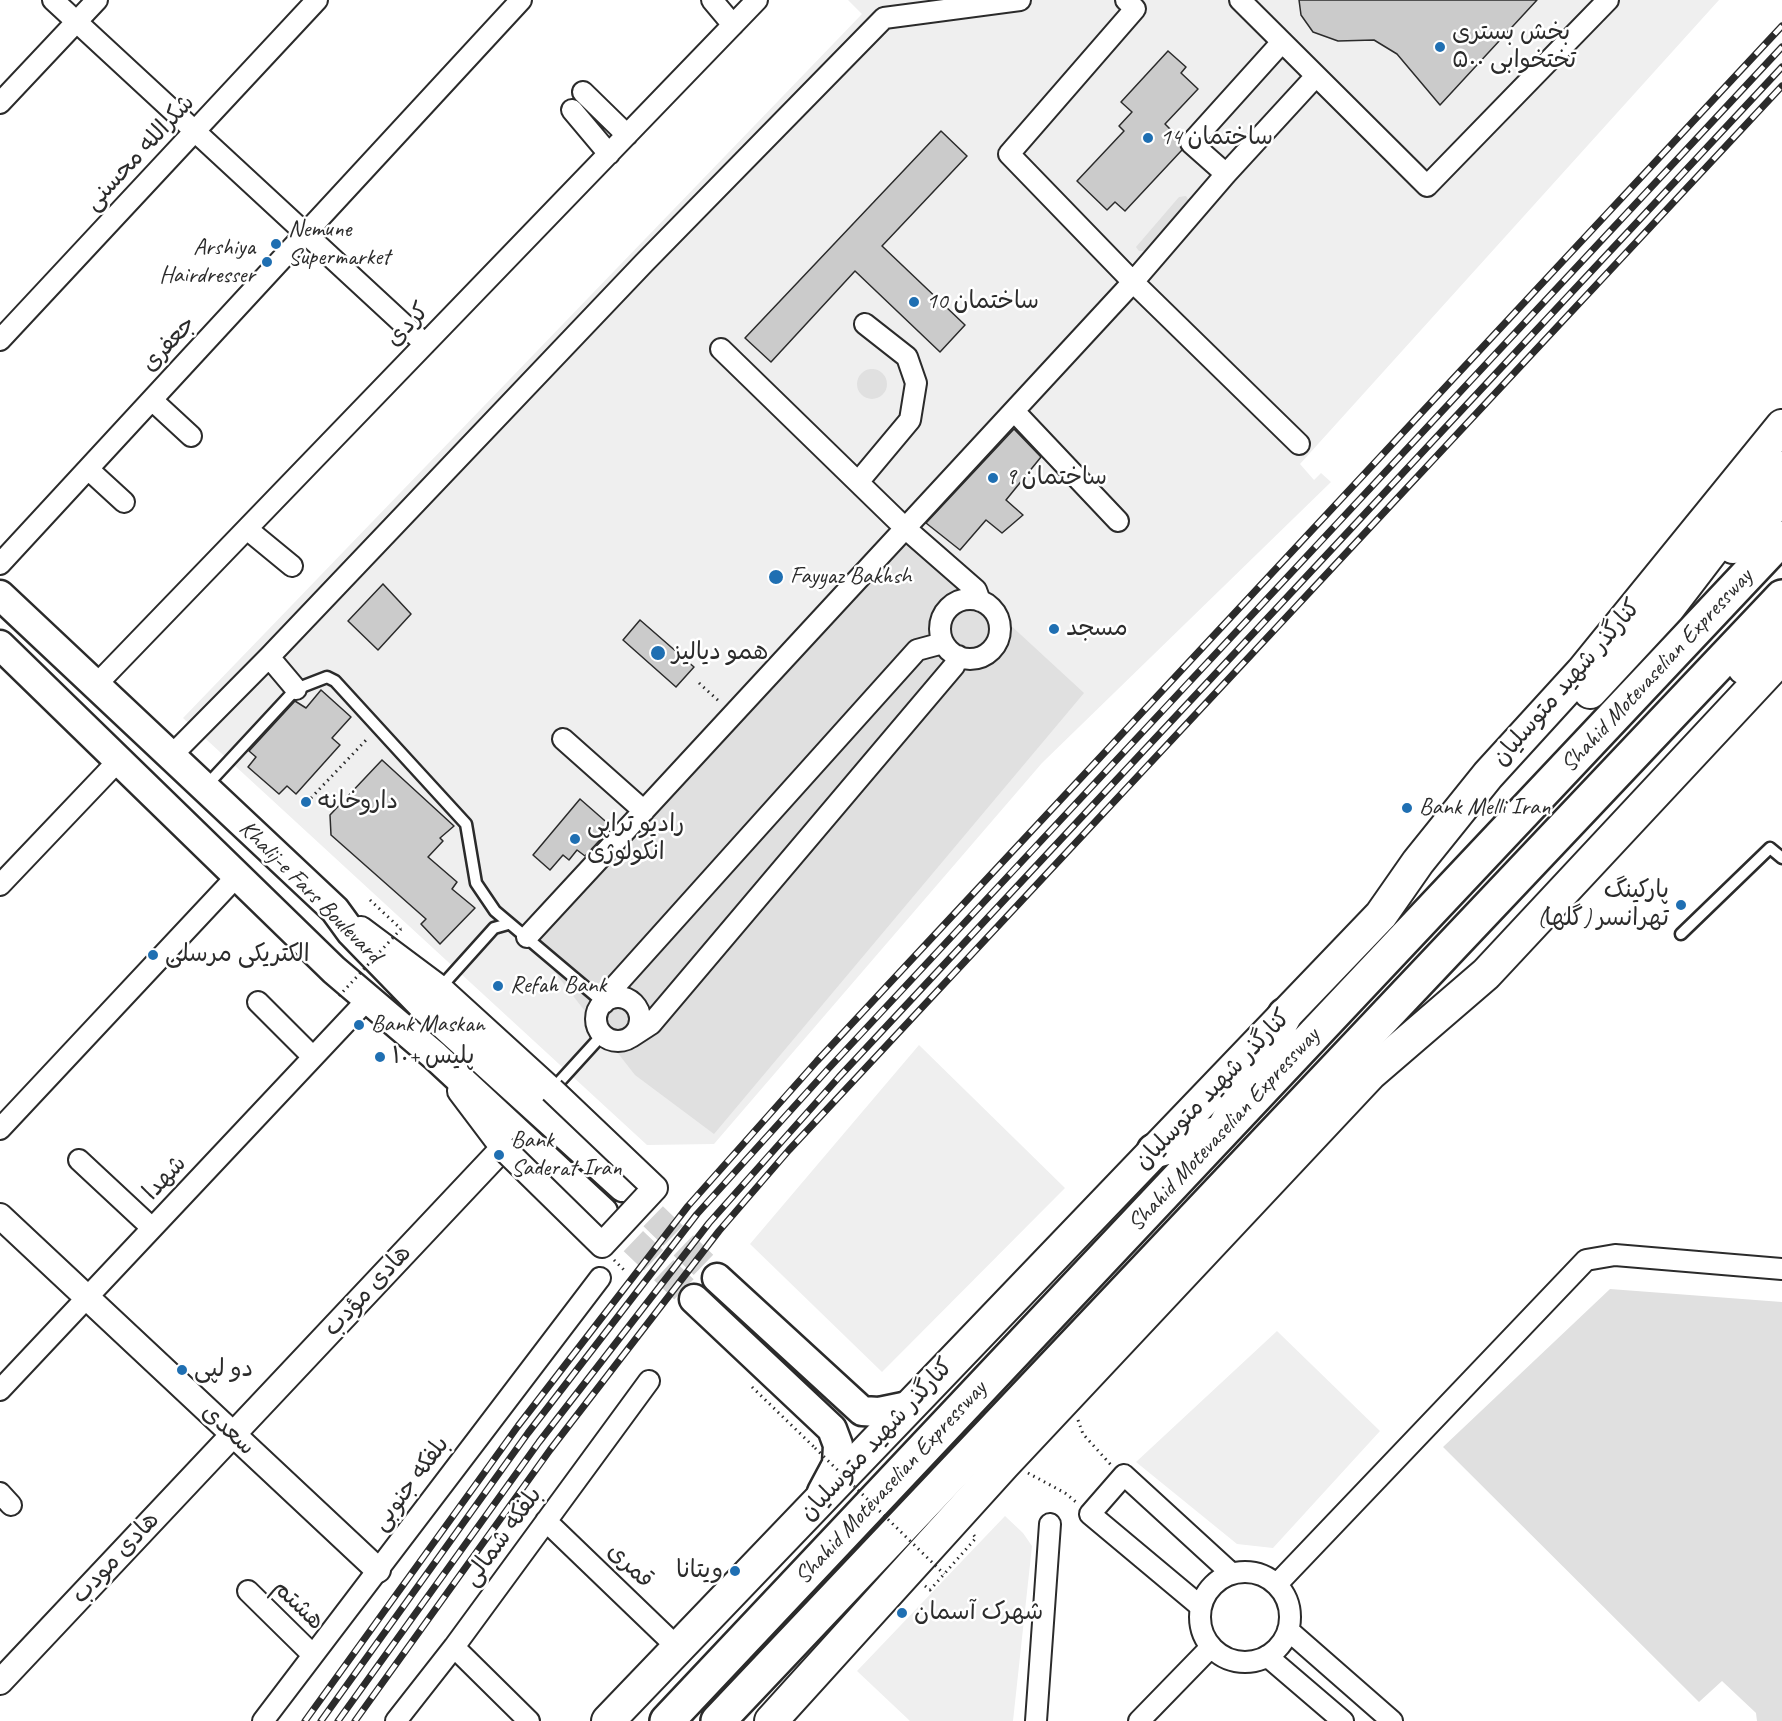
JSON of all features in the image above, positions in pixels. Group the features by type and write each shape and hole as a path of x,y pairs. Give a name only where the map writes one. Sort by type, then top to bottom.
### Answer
{"highway":[{"name":"Shahid Motevaselian Expressway","path":"667,1721 1782,538"},
{"name":"Shahid Motevaselian Expressway","path":"717,1721 1782,597"},
{"path":"1154,1151 1222,1132 1285,1015"}],"main road":[{"name":"کنارگذر شهید متوسلیان","path":"608,1721 1381,915 1418,862 1488,775 1581,672 1782,426"},
{"path":"1381,915 1669,607 1782,459"},
{"path":"1669,607 1694,587 1782,498"},
{"name":"Khalij-e Fars Boulevard","path":"0,595 335,910 351,932 421,1004 623,1187"},
{"path":"771,1721 1004,1464 1371,1073 1478,951 1782,627"},
{"name":"Khalij-e Fars Boulevard","path":"0,645 236,877 367,1000 435,1056 603,1212"},
{"path":"1371,1073 1486,974 1782,657"},
{"path":"717,1278 862,1411 879,1412 908,1406"},
{"path":"694,1299 832,1429 838,1445 837,1464 812,1510"}],"street":[{"path":"52,0 425,344"},
{"path":"0,103 97,0"},
{"name":"شکرالله محسنی","path":"0,340 317,0"},
{"name":"جعفری","path":"0,564 520,0"},
{"path":"712,0 733,26"},
{"name":"کردی","path":"95,686 758,0"},
{"path":"171,756 269,657 636,271 884,18 1020,0"},
{"path":"1126,0 1135,9 1009,154 1133,282 1299,444"},
{"path":"1240,0 1427,186 1608,0"},
{"path":"1226,174 1191,143 1282,42"},
{"path":"528,937 1133,282 1226,174 1316,76"},
{"path":"583,92 627,135"},
{"path":"572,110 609,154"},
{"path":"859,481 910,420 916,382 907,357 865,324"},
{"path":"722,349 905,528 976,590 980,601 994,611 998,619 998,639 986,654 977,658 951,649 918,650 616,984 597,1014 597,1021 603,1034 617,1041 631,1037 651,1024 954,666 951,649 940,633 944,614 959,601 980,601"},
{"path":"152,400 191,436"},
{"path":"1014,411 1118,521"},
{"path":"88,469 124,502"},
{"path":"247,529 292,566"},
{"path":"269,657 296,689"},
{"path":"563,739 644,811"},
{"path":"0,885 119,760"},
{"path":"0,1129 236,877"},
{"path":"335,910 440,988 656,1188 602,1245 503,1148 435,1056"},
{"path":"604,1003 619,997 631,1001 636,1006 639,1012 639,1026 631,1037"},
{"name":"شهدا","path":"0,1390 367,1000"},
{"path":"258,1002 313,1057"},
{"name":"هادی مؤدب","path":"233,1435 503,1148"},
{"path":"79,1160 152,1228"},
{"name":"سعدی","path":"0,1216 378,1570"},
{"path":"1276,1584 1586,1260 1615,1255 1782,1269"},
{"name":"بلفکه جنوبی","path":"263,1721 600,1278"},
{"name":"بلفکه شمالی","path":"396,1721 454,1647 649,1381"},
{"name":"هادی مودب","path":"0,1682 233,1435"},
{"path":"1200,1606 1090,1514 1124,1475 1231,1573"},
{"name":"قمری","path":"546,1521 678,1648"},
{"path":"1036,1721 1050,1524"},
{"path":"1255,1572 1276,1584 1289,1605 1288,1630 1283,1641 1267,1656 1253,1662 1237,1662 1223,1657 1211,1647 1203,1635 1199,1621 1200,1606 1206,1592 1217,1580 1231,1573 1255,1572"},
{"name":"هشتم","path":"248,1591 313,1655"},
{"path":"1288,1630 1392,1721"},
{"path":"454,1647 529,1721"},
{"path":"1139,1721 1211,1647"},
{"path":"1267,1656 1342,1721"}],"lane":[{"path":"204,788 296,689 327,677 335,681 466,824 476,883 495,911 604,1003"},
{"path":"1682,934 1770,848 1782,858"},
{"path":"440,988 494,928 508,924"},
{"path":"552,1090 603,1034"}],"path":[{"path":"699,683 734,714"},
{"path":"311,798 377,728"},
{"path":"339,996 401,929 370,900"},
{"path":"1070,1395 1083,1434 1102,1458 1124,1475"},
{"path":"781,1418 815,1448 944,1574"},
{"path":"1004,1464 1038,1477 1056,1487 1090,1514"},
{"path":"930,1590 976,1538"}],"shaded area":[{"name":"Fayyaz Bakhsh","path":"848,0 1719,0 1300,464 1314,480 1321,473 1331,482 1042,763 714,1144 647,1145 183,718 862,14"},
{"path":"1186,196 1189,201 1144,251 1139,251 1136,247 1179,197"},
{"path":"872,369 878,370 886,378 886,390 878,398 872,399 866,398 858,390 857,384 858,378 866,370"},
{"path":"905,528 1084,693 714,1134 635,1075 527,937"},
{"path":"919,1045 1065,1188 882,1372 750,1244"},
{"path":"1610,1289 1782,1302 1782,1721 1757,1721 1756,1713 1722,1681 1699,1702 1443,1447"},
{"path":"1277,1331 1380,1431 1273,1548 1237,1544 1136,1462"},
{"path":"1005,1516 1023,1533 1032,1546 1013,1721 910,1721 857,1671"}],"building":[{"name":"بخش بستری ۵۰۰ تختخوابی","path":"1299,0 1537,0 1440,105 1397,54 1374,40 1338,41 1313,32 1301,15"},
{"name":"ساختمان 14","path":"1168,51 1186,67 1181,73 1198,89 1165,124 1180,139 1182,150 1125,211 1115,202 1107,210 1077,181 1124,131 1119,126 1132,112 1121,102"},
{"path":"941,131 967,156 882,246 965,325 940,352 855,271 771,362 745,338"},
{"name":"ساختمان 9","path":"1014,429 1041,457 1006,500 1023,515 1002,533 986,520 960,550 926,523"},
{"path":"383,584 411,614 378,650 348,621"},
{"name":"همو دیالیز","path":"640,620 694,667 676,687 623,640"},
{"path":"321,690 351,717 332,738 340,745 296,794 287,786 279,794 248,767 256,757 249,751 295,701 306,708"},
{"path":"382,760 454,826 440,838 443,841 428,857 457,882 452,889 475,908 440,944 421,924 426,919 331,835 330,815"},
{"name":"رادیو تراپی انکولوژی","path":"580,799 612,827 585,856 577,850 569,860 563,855 550,870 533,855"}],"tunnel":[{"path":"623,1187 717,1278"},
{"path":"603,1212 694,1299"}],"railway":[{"path":"305,1721 518,1426 688,1206 817,1061 1782,26"},
{"path":"321,1721 528,1433 697,1214 829,1068 1782,47"},
{"path":"338,1721 539,1442 709,1223 839,1077 1782,67"},
{"path":"355,1721 550,1450 719,1231 789,1150 1782,86"}],"place":[{"name":"بخش بستری ۵۰۰ تختخوابی","path":"1440,47"},
{"name":"ساختمان 14","path":"1148,138"},
{"name":"Nemune Supermarket","path":"276,244"},
{"name":"Arshiya Hairdresser","path":"267,262"},
{"name":"ساختمان 10","path":"914,302"},
{"name":"ساختمان 9","path":"993,478"},
{"name":"Fayyaz Bakhsh","path":"776,577"},
{"name":"مسجد","path":"1054,629"},
{"name":"همو دیالیز","path":"658,653"},
{"name":"داروخانه","path":"306,802"},
{"name":"Bank Melli Iran","path":"1407,808"},
{"name":"رادیو تراپی انکولوژی","path":"575,839"},
{"name":"پارکینگ تهرانسر (گلها)","path":"1681,905"},
{"name":"الکتریکی مرسلی","path":"153,955"},
{"name":"Refah Bank","path":"498,986"},
{"name":"Bank Maskan","path":"359,1025"},
{"name":"پلیس +۱۰","path":"380,1057"},
{"name":"Bank Saderat Iran","path":"499,1155"},
{"name":"دو لپی","path":"182,1370"},
{"name":"ویتانا","path":"735,1571"},
{"name":"شهرک آسمان","path":"902,1613"}]}
